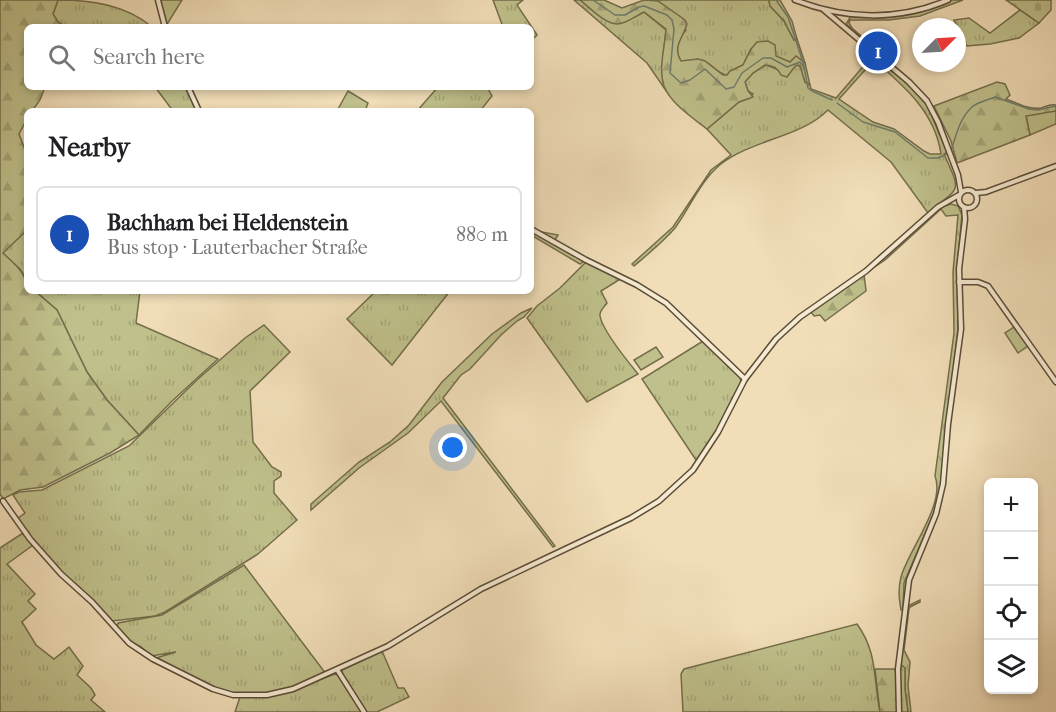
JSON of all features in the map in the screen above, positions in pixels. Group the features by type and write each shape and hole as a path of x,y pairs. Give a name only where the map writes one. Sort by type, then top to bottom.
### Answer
{"street":[{"path":"158,0 164,24"},
{"path":"795,0 824,10 850,15 907,12 948,0"},
{"path":"824,10 909,82 927,101 938,122 958,175 965,219 959,282 961,329 948,423 943,484 936,514 909,580 897,681 899,712"},
{"path":"845,27 845,20 850,15"},
{"path":"189,90 198,108"},
{"path":"958,175 968,189 975,193 986,192 1056,166"},
{"path":"3,501 30,539 61,574 92,602 129,643 161,664 220,692 246,696 282,693 388,646 481,589 651,507 680,484 693,470 718,432 745,379 764,352 787,328 866,271 938,207 968,189"},
{"path":"965,219 977,199 986,192"},
{"path":"975,193 977,199"},
{"path":"945,203 971,208"},
{"path":"534,231 637,285 666,303 745,379"},
{"path":"959,282 978,282 987,286 1056,382"},
{"path":"338,670 364,712"}],"green space":[{"path":"0,0 58,0 53,14 62,24 24,24 24,90 44,90 34,108 24,108 24,125 19,134 24,147 24,233 3,253 23,274 24,294 38,294 57,310 87,372 107,400 139,435 110,453 43,487 20,490 3,499 0,494"},
{"path":"58,0 83,1 120,9 148,24 61,24 53,14"},
{"path":"159,0 182,0 167,24"},
{"path":"493,0 523,0 517,5 530,24 502,24"},
{"path":"574,0 580,0 610,21 624,21 644,12 666,30 663,71 669,95 647,63"},
{"path":"580,0 604,0 622,8 644,0 658,1 685,20 687,24 678,47 681,61 698,59 705,61 723,75 743,65 757,42 768,41 775,45 776,56 790,62 796,56 805,63 810,85 805,82 800,66 796,65 787,77 781,75 775,67 765,65 745,82 753,97 739,102 707,129 677,105 664,86 662,65 666,29 644,12 624,23 612,23"},
{"path":"651,0 769,0 770,6 784,21 794,40 797,39 805,63 796,57 790,62 751,49 743,65 730,71 727,75 701,60 681,62 678,45 686,30 658,1"},
{"path":"769,0 780,0 792,21 797,39 794,40 784,21 770,6"},
{"path":"950,0 963,0 920,16 889,20 850,20 852,28 888,61 846,24 851,16 902,14 926,9"},
{"path":"1006,0 1051,0 1051,10 1039,23"},
{"path":"1020,10 1039,23 1019,38 967,46 966,18 969,18 990,33"},
{"path":"873,55 906,82 927,105 947,152 944,154 955,184 952,194 928,213 891,162 828,110 804,127 747,149 721,164 702,186 675,228 634,266 632,264 673,227 711,170 731,155 707,129 739,102 750,98 753,94 748,91 745,82 753,73 766,65 779,70 796,65 801,66 805,82 810,85 811,89 836,98","holes":["874,60 907,90 925,113 938,139 941,154 930,154 924,151 894,129 873,122 839,99"]},
{"path":"997,82 1005,84 1010,95 1006,99 1032,108 1056,105 1056,111 1026,116 1030,135 957,163 951,141 934,106"},
{"path":"157,90 188,90 197,108 171,108"},
{"path":"435,90 489,90 492,96 482,108 420,108"},
{"path":"348,91 368,103 366,108 339,108"},
{"path":"1056,111 1056,124 1030,135 1026,116"},
{"path":"951,204 958,206 962,215 957,268 958,328 941,482 935,510 904,583 903,610 901,610 899,586 901,577 931,513 937,487 935,476 954,333 953,272 958,215 946,216 941,209 885,260 864,274 939,208"},
{"path":"534,231 558,235 553,243 584,261 580,264 534,237"},
{"path":"24,233 24,275 20,269 2,253"},
{"path":"587,261 622,278 601,291 607,303 600,316 611,337 638,374 587,402 527,318 537,306 560,288"},
{"path":"864,274 866,291 825,321 820,315 814,316 811,312"},
{"path":"38,294 140,294 136,323 218,359 139,435 107,400 87,372 57,310"},
{"path":"373,294 448,294 392,365 347,319"},
{"path":"532,308 501,335 470,369 461,375 443,398 555,546 553,547 441,401 408,433 359,468 311,510 311,504 359,462 390,442 409,425 442,382 492,334 521,313"},
{"path":"264,325 290,352 250,391 253,442 272,467 281,472 281,476 274,481 274,493 297,520 258,554 165,612 155,616 112,621 37,547 17,519 25,513 13,495 19,492 42,490 129,446 198,379 245,338"},
{"path":"1014,327 1028,346 1018,353 1005,333"},
{"path":"703,341 740,377 741,383 698,463 642,379"},
{"path":"656,347 663,357 641,370 634,360"},
{"path":"23,533 33,545 7,564 35,594 28,601 36,609 22,622 36,645 54,659 69,647 83,666 77,675 95,695 91,700 105,712 0,712 0,548"},
{"path":"244,565 326,674 271,692 243,694 229,692 207,685 156,658 176,652 151,656 131,642 117,627 118,623 162,615"},
{"path":"920,600 909,609 904,650 910,662 908,686 911,712 908,712 905,668 900,664 908,606"},
{"path":"857,624 872,656 880,712 683,712 681,674 684,669"},
{"path":"382,651 398,688 404,688 409,697 377,712 366,712 343,676 342,670"},
{"path":"900,664 905,668 908,712 880,712 875,669 896,669"},
{"path":"335,674 339,676 362,712 235,712 240,697 278,694"}],"waterway":[{"path":"593,0 615,15 625,15 644,6 667,15 672,20 674,29 670,73 681,83 690,80 705,69 726,89 734,87 742,73 763,58 771,58 787,67 800,62 804,67"},
{"path":"776,0 788,17 803,62 808,88 832,100"},
{"path":"951,151 964,117 972,107 980,102 995,97 1029,109 1038,110 1056,106"},
{"path":"837,103 863,122 895,132 928,158 938,158 947,154"}],"place":[{"name":"Bachham bei Heldenstein","path":"878,51"}]}
